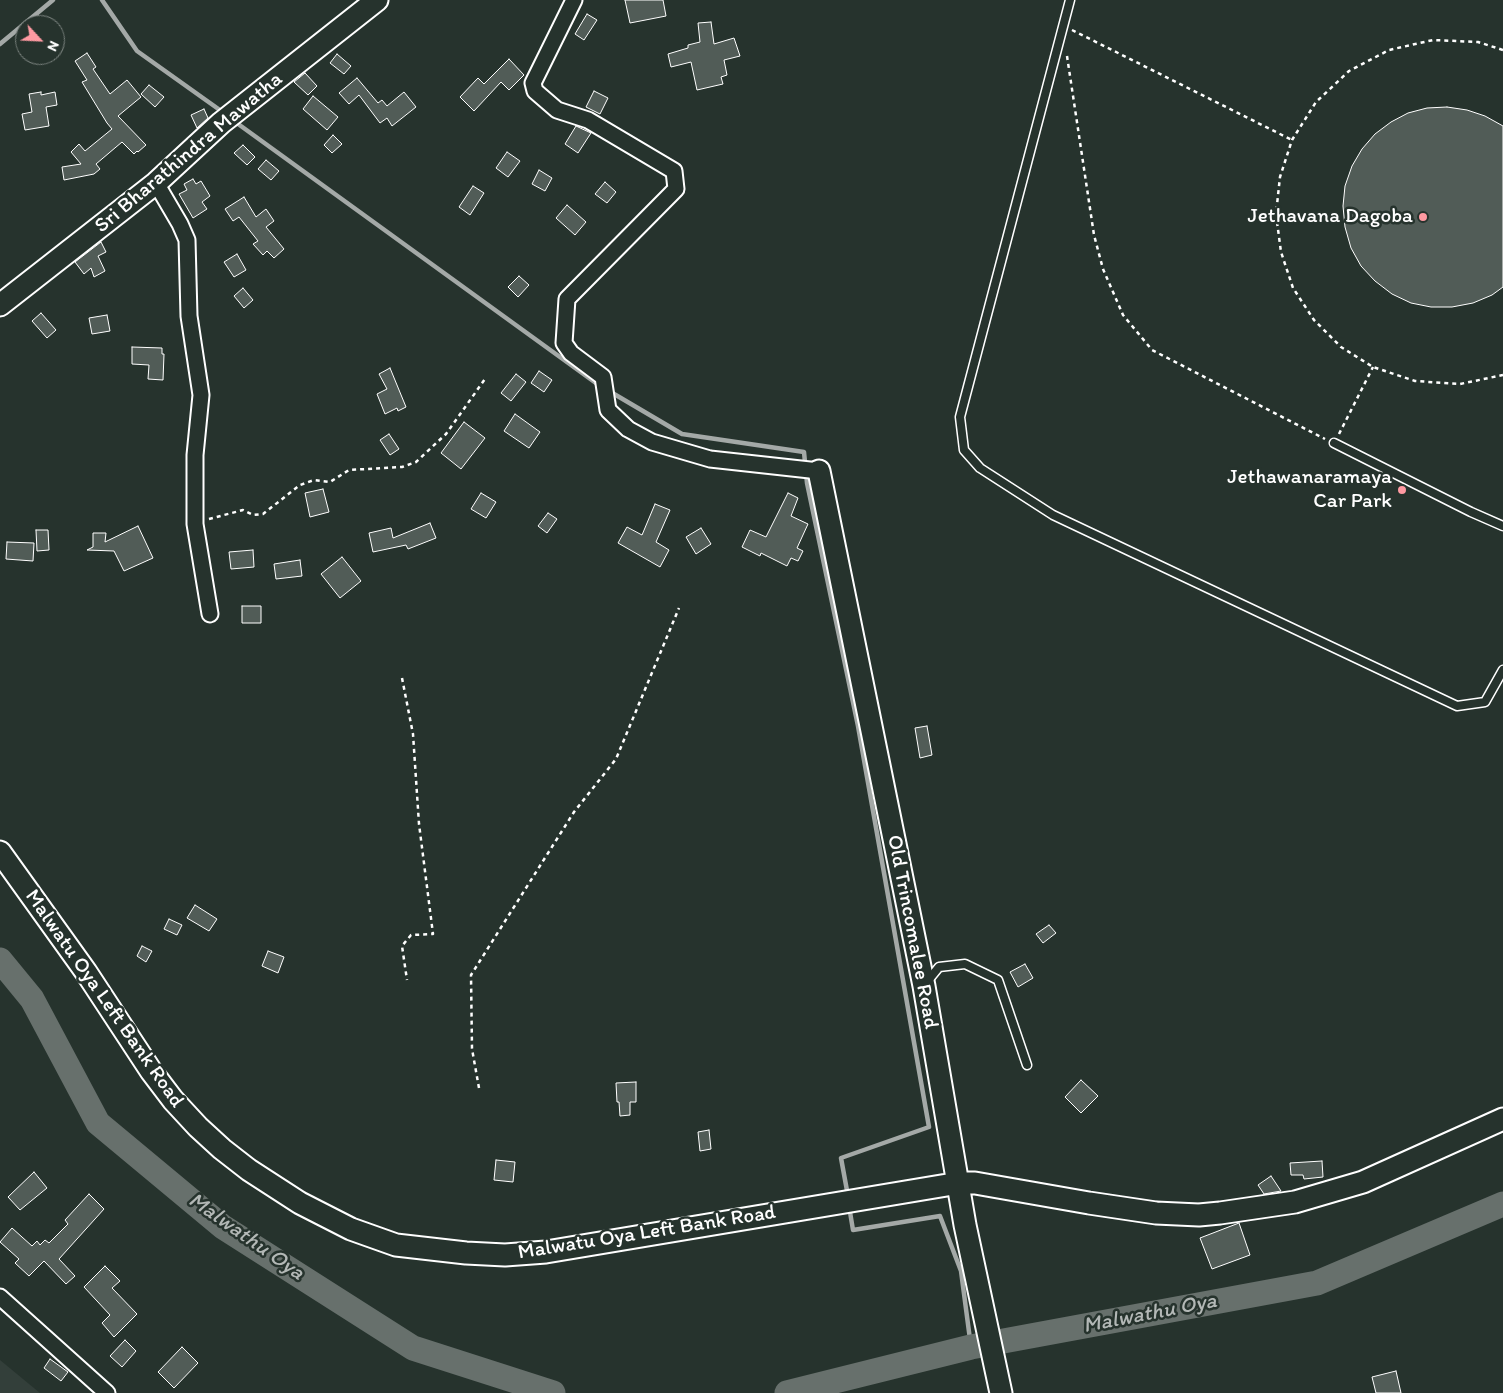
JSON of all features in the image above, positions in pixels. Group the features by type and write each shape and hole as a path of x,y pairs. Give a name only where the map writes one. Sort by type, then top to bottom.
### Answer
{"main road":[{"name":"Sri Bharathindra Mawatha","path":"0,305 156,183 221,123 377,0"},
{"name":"Old Trincomalee Road","path":"819,471 924,986 966,1225 1001,1393"},
{"name":"Malwatu Oya Left Bank Road","path":"0,852 86,972 151,1071 173,1100 198,1127 222,1150 300,1203 351,1229 396,1245 432,1250 505,1255 555,1250 959,1183 975,1183 1156,1213 1199,1215 1220,1213 1295,1202 1363,1182 1503,1119"}],"street":[{"path":"574,0 533,83 535,91 557,110 588,120 674,171 676,189 568,298 564,343 571,353 603,377 608,410 628,430 652,442 710,459 819,471"},
{"path":"156,183 187,240 189,316 201,395 195,455 195,524 210,614"},
{"path":"0,1297 107,1393"}],"lane":[{"path":"1070,0 1062,24 960,417 964,450 980,468 1053,515 1457,706 1485,702 1503,670"},
{"path":"1334,443 1471,512 1503,526"},
{"path":"924,986 939,967 965,964 998,980 1026,1065"}],"path":[{"path":"1062,24 1292,140"},
{"path":"1503,50 1478,42 1433,40 1389,50 1349,71 1316,102 1292,140 1280,177 1276,214 1280,252 1293,288 1314,320 1341,347 1373,367 1415,381 1460,384 1503,374"},
{"path":"1067,53 1094,235 1103,269 1123,315 1152,350 1334,443 1373,367"},
{"path":"195,524 243,510 253,515 263,514 300,485 314,480 330,482 348,470 402,467 416,462 446,434 486,379"},
{"path":"479,1088 472,1049 471,975 574,812 616,759 679,608"},
{"path":"402,678 413,734 419,824 433,934 411,935 402,946 407,980"}],"shaded area":[{"path":"0,1360 40,1393 0,1393"}],"building":[{"path":"625,0 663,0 666,16 630,23"},
{"path":"587,14 597,20 584,40 575,34"},
{"path":"711,22 714,44 734,38 740,56 724,60 727,75 721,77 723,84 697,90 691,62 671,67 668,54 700,42 698,23"},
{"path":"87,53 96,67 93,69 110,94 127,80 141,97 118,116 146,145 134,154 122,142 96,164 100,169 94,174 64,180 62,167 81,164 71,152 79,144 85,151 112,129 82,82 87,80 75,61"},
{"path":"337,54 351,66 344,74 330,63"},
{"path":"509,59 524,75 509,90 501,82 474,111 460,97 478,78 484,84"},
{"path":"305,73 317,86 308,95 294,82"},
{"path":"357,78 378,103 382,100 387,106 404,92 416,107 392,126 387,118 380,123 359,95 349,104 339,93"},
{"path":"149,85 164,97 155,107 141,94"},
{"path":"594,91 608,98 600,114 586,107"},
{"path":"41,92 41,95 55,92 57,105 46,107 49,126 25,130 22,114 32,112 29,94"},
{"path":"313,96 338,117 327,130 303,109"},
{"name":"Jethavana Dagoba","path":"1447,107 1467,110 1485,116 1503,126 1503,287 1492,295 1473,303 1452,307 1431,307 1411,303 1392,294 1375,281 1361,266 1351,248 1345,227 1343,206 1345,186 1352,166 1362,149 1375,134 1391,122 1408,113 1427,108"},
{"path":"204,109 208,118 197,128 191,115"},
{"path":"576,126 591,133 578,153 565,144"},
{"path":"333,135 342,144 332,153 324,145"},
{"path":"243,145 255,157 247,165 234,153"},
{"path":"507,152 520,161 508,177 496,168"},
{"path":"266,160 279,171 271,180 258,169"},
{"path":"539,170 552,178 545,191 532,184"},
{"path":"193,179 196,184 201,181 210,196 202,202 207,209 193,218 179,194 187,190 184,184"},
{"path":"605,182 616,192 607,203 595,194"},
{"path":"473,186 484,193 470,215 459,207"},
{"path":"244,197 256,217 266,209 274,221 266,227 284,249 274,258 267,251 263,255 253,244 258,241 239,217 233,221 225,209"},
{"path":"567,205 586,222 575,235 556,218"},
{"path":"101,242 106,252 98,256 105,271 94,277 91,268 84,274 75,262"},
{"path":"237,254 246,270 234,277 224,262"},
{"path":"519,276 529,285 518,297 508,287"},
{"path":"243,288 253,300 244,308 234,296"},
{"path":"41,313 56,330 47,338 32,321"},
{"path":"107,315 110,331 92,334 89,318"},
{"path":"132,347 162,348 162,354 164,354 163,380 148,379 149,365 132,364"},
{"path":"390,368 406,407 398,411 397,408 385,414 377,394 387,389 379,374"},
{"path":"539,371 552,380 544,392 531,383"},
{"path":"516,374 526,382 511,401 501,393"},
{"path":"515,414 540,432 529,448 504,431"},
{"path":"464,422 485,438 461,469 441,453"},
{"path":"389,434 399,449 390,455 380,440"},
{"path":"323,489 329,512 310,517 305,493"},
{"path":"481,493 496,502 486,518 471,509"},
{"path":"788,493 798,498 791,516 808,524 797,548 803,551 798,561 791,558 787,566 761,553 760,556 742,547 750,530 766,537"},
{"path":"655,504 670,510 656,542 669,550 660,567 618,543 627,527 642,535"},
{"path":"548,513 557,519 547,533 538,526"},
{"path":"430,523 436,538 408,549 406,545 373,552 369,533 391,528 393,538"},
{"path":"138,526 153,558 124,571 114,551 87,550 93,547 93,533 106,533 105,542"},
{"path":"701,528 711,544 696,554 686,537"},
{"path":"36,530 48,530 49,550 37,551"},
{"path":"7,542 34,543 33,561 6,559"},
{"path":"253,550 254,567 231,569 229,552"},
{"path":"342,557 361,581 340,598 321,574"},
{"path":"300,560 302,576 276,579 274,564"},
{"path":"242,606 261,606 261,623 242,623"},
{"path":"927,726 932,755 920,758 915,728"},
{"path":"195,905 217,919 209,931 187,918"},
{"path":"169,919 182,925 177,935 164,929"},
{"path":"1049,925 1056,933 1043,943 1036,934"},
{"path":"142,946 152,951 146,962 137,956"},
{"path":"268,951 284,957 278,973 262,966"},
{"path":"1025,964 1033,978 1018,987 1010,972"},
{"path":"1081,1080 1098,1096 1081,1113 1065,1097"},
{"path":"636,1082 636,1102 630,1102 630,1115 620,1116 616,1083"},
{"path":"709,1130 711,1149 700,1151 698,1132"},
{"path":"496,1160 515,1162 513,1182 494,1180"},
{"path":"1322,1161 1323,1177 1304,1179 1303,1175 1291,1175 1290,1163"},
{"path":"34,1172 47,1188 20,1210 8,1197"},
{"path":"1271,1176 1281,1191 1264,1194 1258,1185"},
{"path":"89,1194 104,1209 59,1259 75,1276 66,1284 44,1261 29,1276 15,1263 19,1259 0,1242 12,1228 32,1246 37,1241 40,1245 45,1240 49,1243 68,1224 65,1220"},
{"path":"1239,1223 1250,1255 1212,1269 1200,1238"},
{"path":"105,1266 120,1281 112,1288 137,1314 114,1337 102,1323 110,1315 84,1287"},
{"path":"125,1340 136,1351 122,1367 110,1356"},
{"path":"182,1347 198,1363 174,1388 158,1372"},
{"path":"50,1359 68,1372 61,1381 44,1368"},
{"path":"1396,1371 1401,1393 1376,1393 1372,1377"}],"waterway":[{"path":"0,44 53,0"},
{"path":"102,0 137,51 224,113"},
{"path":"234,121 600,386"},
{"path":"609,391 682,434 804,452 807,483 858,726 929,1127 841,1158 848,1196"},
{"name":"Malwathu Oya","path":"0,960 32,999 98,1123 223,1227 413,1348 553,1393"},
{"name":"Malwathu Oya","path":"787,1393 971,1347 1317,1283 1503,1204"},
{"path":"849,1206 853,1230 940,1216 961,1271 971,1347"}],"place":[{"name":"Jethavana Dagoba","path":"1423,217"},
{"name":"Jethawanaramaya Car Park","path":"1402,490"}]}
